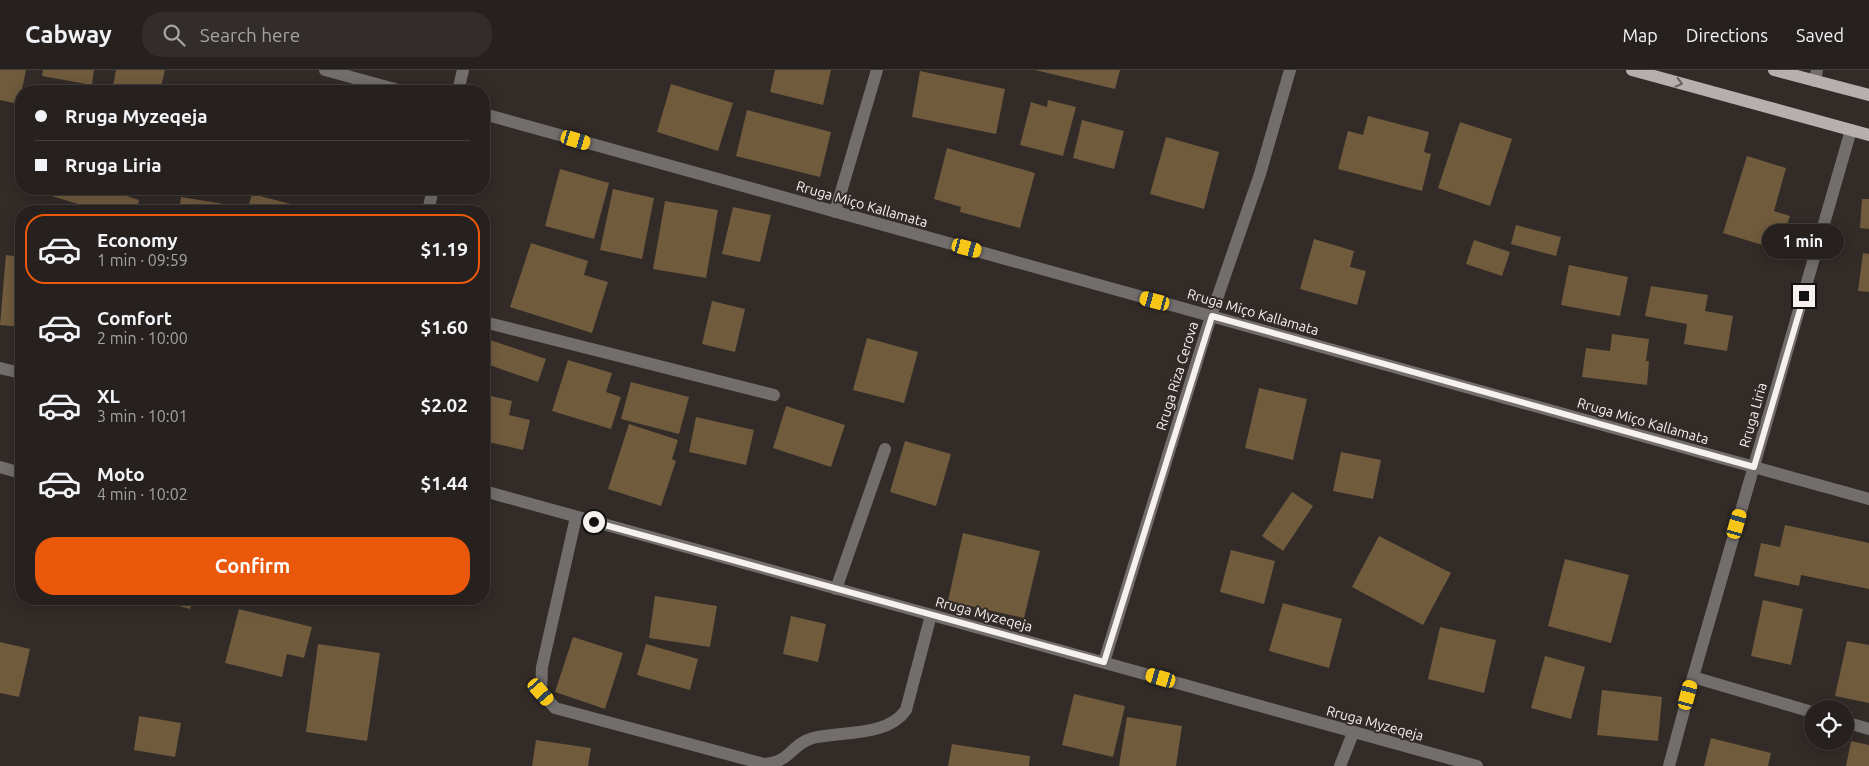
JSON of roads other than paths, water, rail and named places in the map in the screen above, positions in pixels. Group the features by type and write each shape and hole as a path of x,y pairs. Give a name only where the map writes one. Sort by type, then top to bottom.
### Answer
{"main road":[{"path":"1632,70 1869,135"},
{"path":"1774,70 1816,75 1869,95"}],"street":[{"path":"325,70 380,85"},
{"path":"459,85 463,70"},
{"path":"835,212 878,70"},
{"name":"Rruga Riza Cerova","path":"1104,662 1212,316 1260,174 1290,70"},
{"name":"Rruga Miço Kallamata","path":"490,116 1869,499"},
{"name":"Rruga Liria","path":"1669,766 1693,677 1852,130"},
{"path":"490,323 774,394"},
{"path":"0,368 15,372"},
{"path":"836,588 885,449"},
{"path":"0,467 15,471"},
{"name":"Rruga Myzeqeja","path":"490,494 1477,766"},
{"path":"576,517 542,667 541,692 556,708 764,764 776,763 798,745 811,738 884,727 898,721 906,710 931,615"},
{"path":"1693,677 1804,710"},
{"path":"1854,725 1869,729"},
{"path":"1340,766 1353,733"}]}
